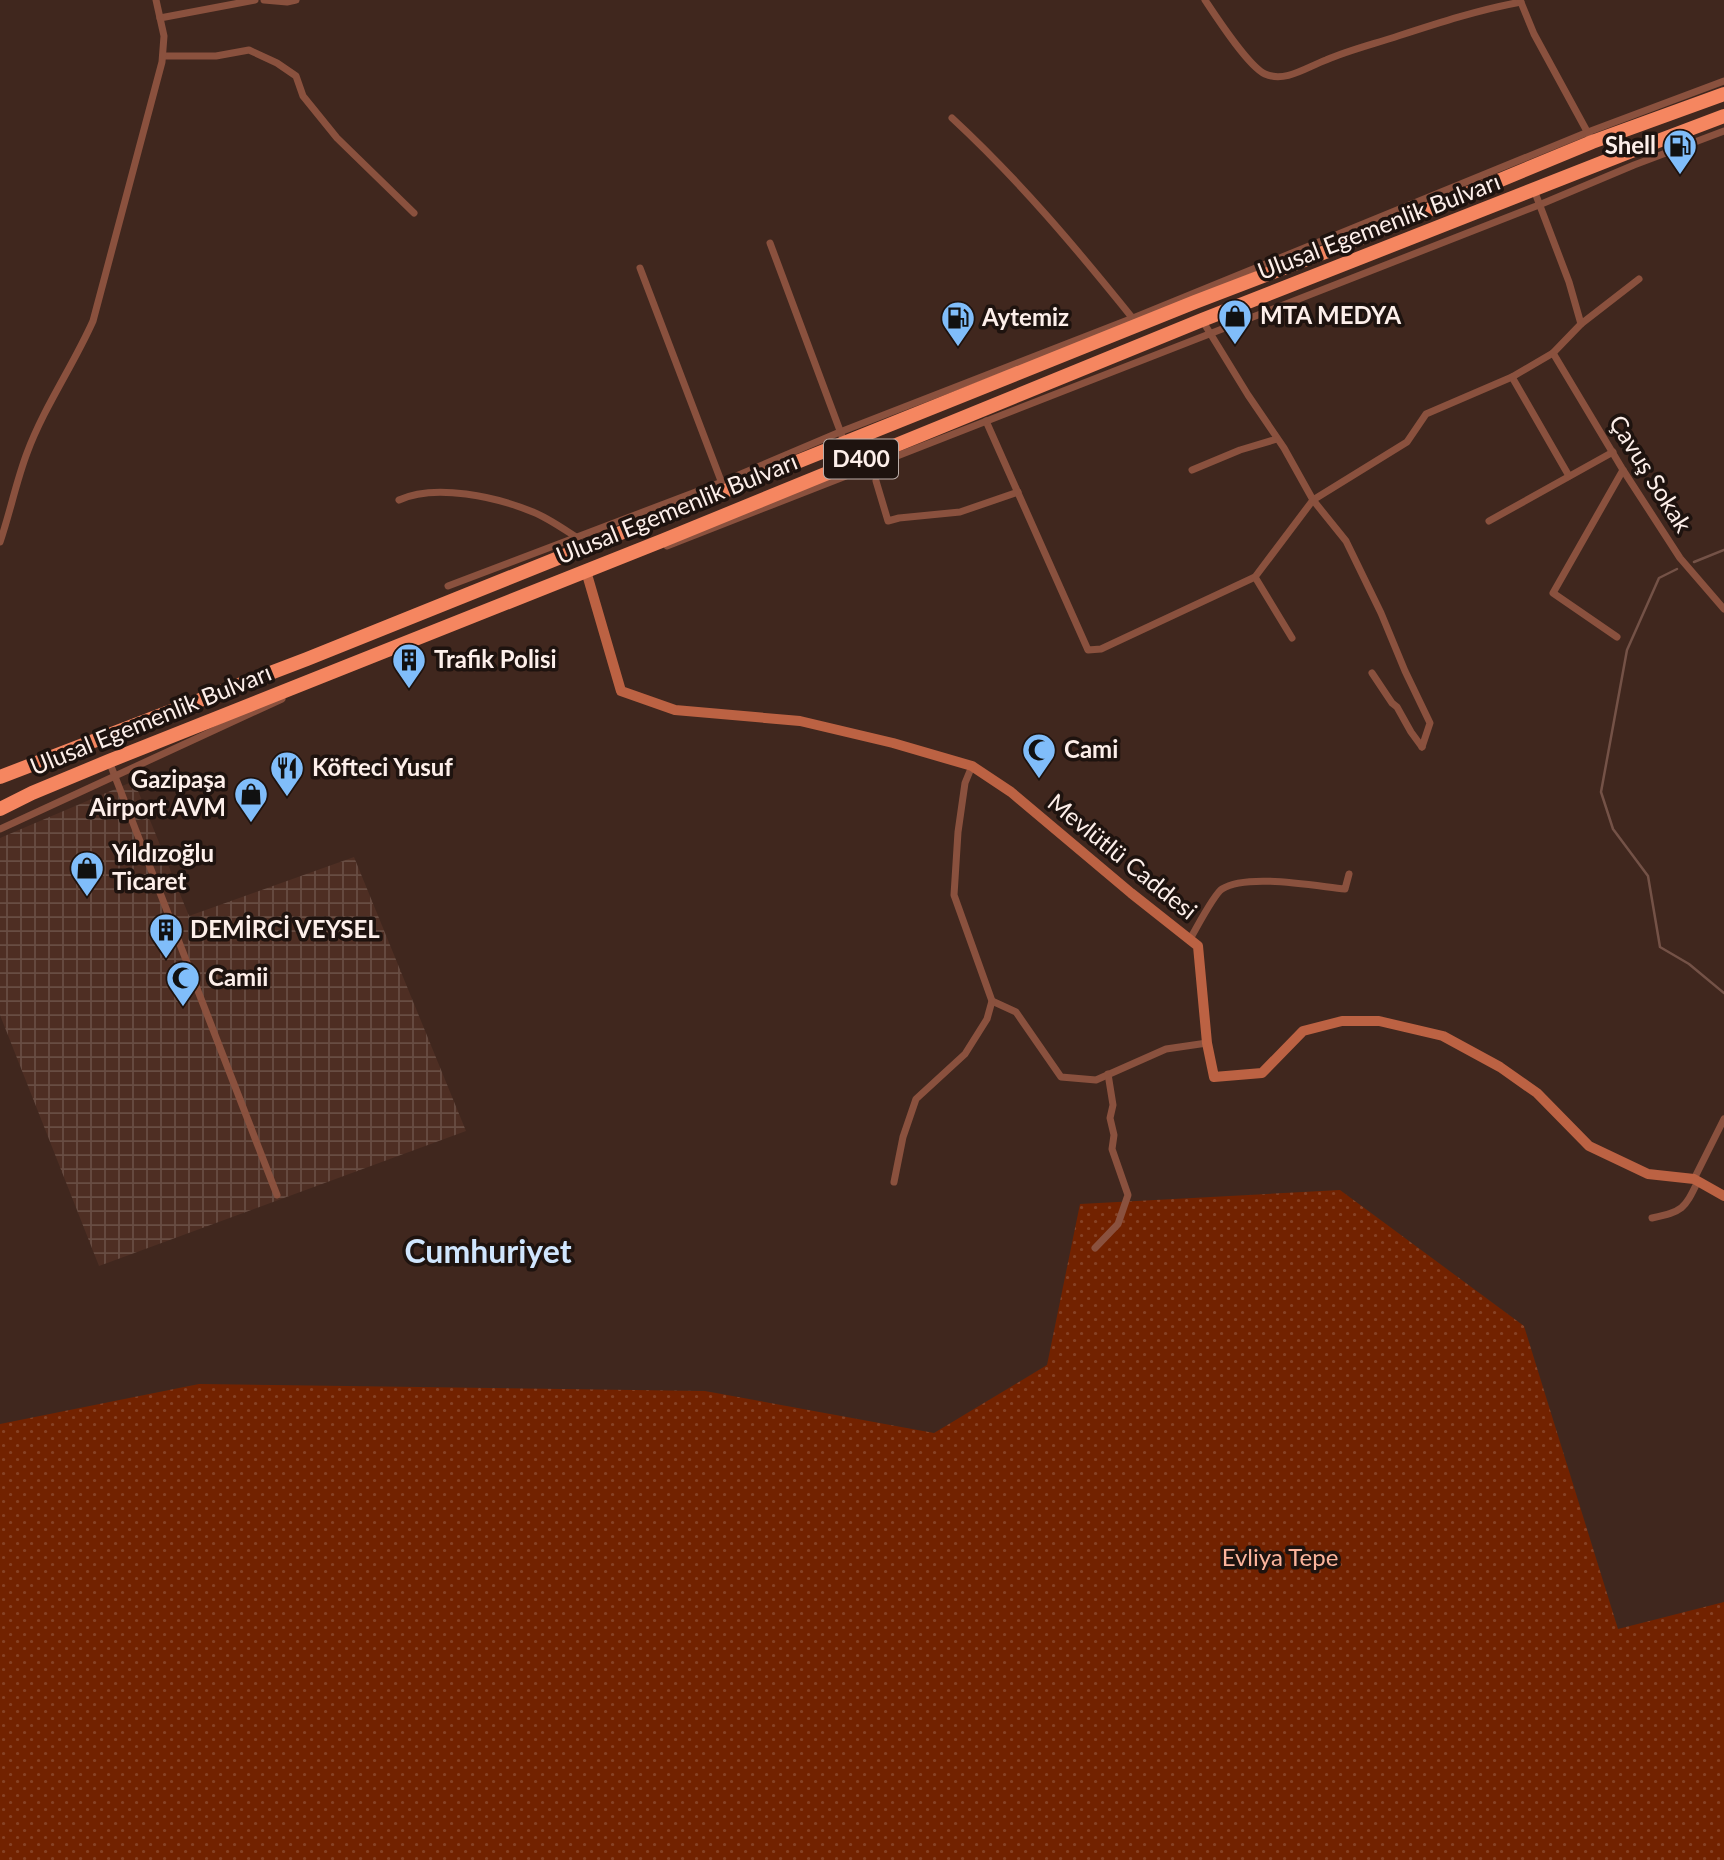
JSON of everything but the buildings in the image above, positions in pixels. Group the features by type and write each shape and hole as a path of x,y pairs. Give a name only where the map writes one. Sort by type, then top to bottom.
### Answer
{"highway":[{"name":"Ulusal Egemenlik Bulvarı","path":"0,777 307,659 842,438 1135,322 1346,244 1590,137 1724,94"},
{"name":"Ulusal Egemenlik Bulvarı","path":"0,809 109,761 298,689 1206,327 1534,190 1724,116"},
{"path":"1195,302 1206,327"}],"street":[{"path":"0,542 27,454 42,418 93,321 163,57 164,36 156,0"},
{"path":"160,18 255,0"},
{"path":"264,0 296,0"},
{"path":"1205,0 1251,65 1268,75 1279,77 1440,22 1521,1 1534,34 1590,137"},
{"path":"163,57 216,56 249,50 277,64 296,76 303,96 337,138 414,213"},
{"path":"952,118 1026,192 1080,253 1135,322 1724,81"},
{"path":"587,574 986,421 1206,327 1539,205 1724,131"},
{"path":"1534,190 1569,282 1581,324"},
{"path":"771,243 842,438"},
{"path":"448,586 576,537 723,486 640,268"},
{"path":"986,421 1088,650 1101,649 1255,577 1313,500 1407,442 1426,414 1512,377 1553,353 1581,324 1639,279"},
{"path":"1206,327 1313,500 1346,541 1430,723 1422,747 1372,673"},
{"name":"Çavuş Sokak","path":"1553,353 1623,470 1680,558 1724,609"},
{"path":"1512,377 1569,476"},
{"path":"1192,470 1240,450 1277,439"},
{"path":"1489,521 1613,453"},
{"path":"1617,637 1553,593 1623,470"},
{"path":"876,481 888,521 899,517 960,512 1018,492"},
{"path":"399,500 411,494 438,491 464,494 516,505 536,513 576,537"},
{"name":"Mevlütlü Caddesi","path":"587,574 621,691 676,710 800,721 893,743 972,766 1011,792 1198,946 1207,1043 1214,1077 1262,1073 1303,1031 1342,1021 1379,1021 1443,1036 1500,1067 1537,1093 1589,1146 1648,1174 1696,1180 1724,1196"},
{"path":"1255,577 1292,638"},
{"path":"0,829 298,689"},
{"path":"109,761 277,1195"},
{"path":"894,1182 903,1137 916,1099 965,1054 987,1019 992,1001 954,895 958,832 965,783 972,766"},
{"path":"1190,939 1220,890 1237,883 1268,882 1345,889 1349,874"},
{"path":"992,1001 1016,1012 1061,1077 1096,1080 1166,1049 1207,1043"},
{"path":"1095,1248 1118,1224 1128,1195 1112,1149 1114,1135 1110,1118 1113,1105 1108,1074"},
{"path":"1653,1218 1675,1213 1687,1205 1724,1119"}],"shaded area":[{"path":"134,781 189,916 354,857 466,1131 99,1266 0,1015 0,838"}],"green space":[{"name":"Evliya Tepe","path":"1340,1190 1524,1326 1618,1629 1724,1602 1724,1860 0,1860 0,1424 199,1384 705,1391 934,1433 1047,1365 1080,1204"}],"waterway":[{"path":"1694,562 1724,550"},
{"path":"1677,569 1659,578 1627,650 1601,792 1613,829 1648,876 1660,947 1689,964 1724,993"}],"place":[{"name":"Shell","path":"1680,176"},
{"name":"MTA MEDYA","path":"1235,346"},
{"name":"Aytemiz","path":"958,348"},
{"name":"Trafik Polisi","path":"409,690"},
{"name":"Cami","path":"1039,780"},
{"name":"Köfteci Yusuf","path":"287,798"},
{"name":"Gazipaşa Airport AVM","path":"251,824"},
{"name":"Yıldızoğlu Ticaret","path":"87,898"},
{"name":"DEMİRCİ VEYSEL","path":"166,960"},
{"name":"Camii","path":"183,1008"}],"district":[{"name":"Cumhuriyet","path":"488,1252"}]}
